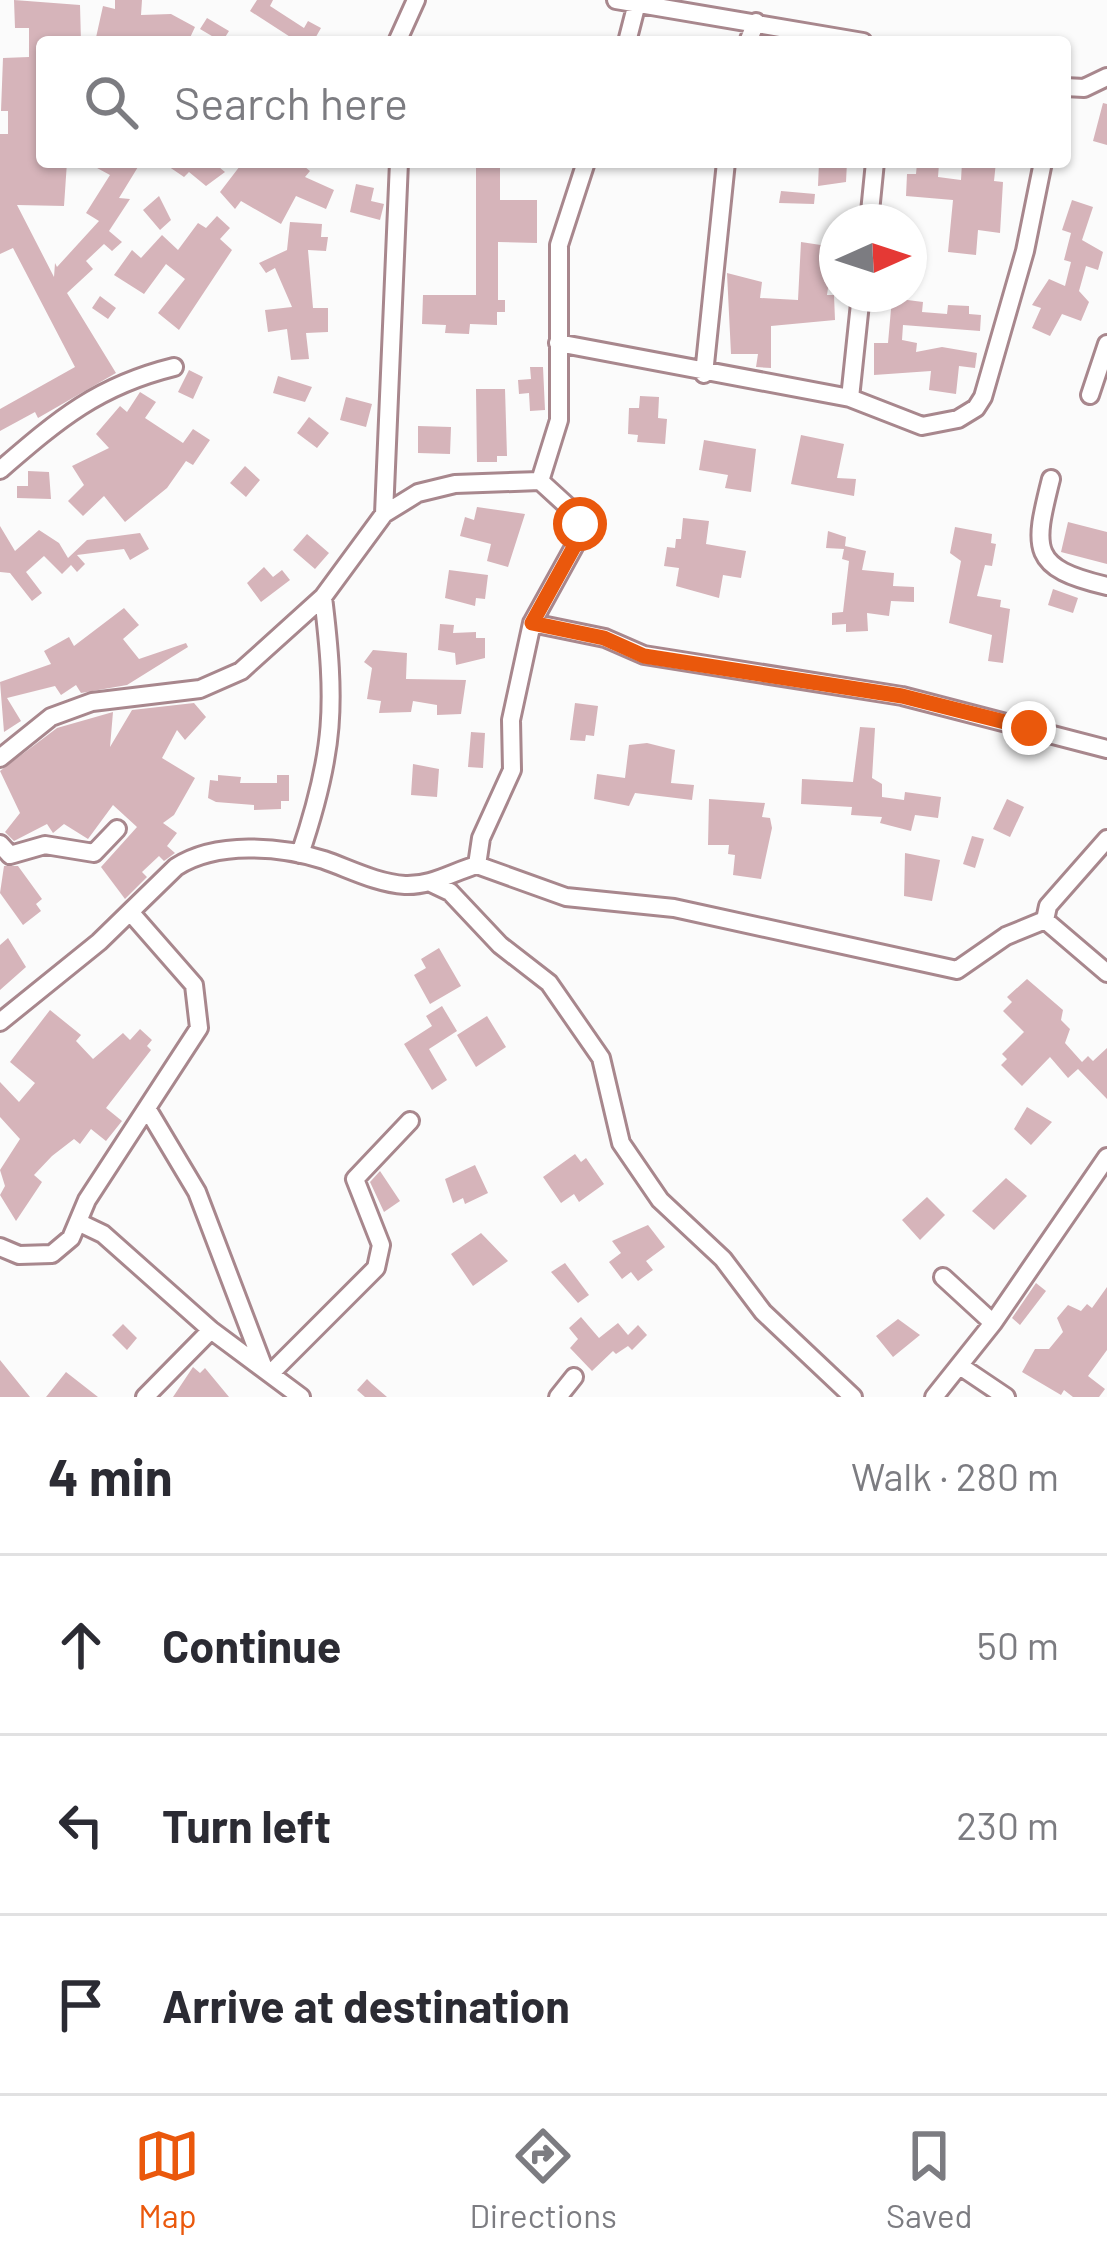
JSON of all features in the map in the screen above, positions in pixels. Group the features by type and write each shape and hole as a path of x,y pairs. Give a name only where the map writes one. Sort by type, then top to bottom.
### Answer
{"street":[{"path":"400,36 416,0"},
{"path":"616,0 831,36"},
{"path":"629,36 637,3"},
{"path":"750,36 756,22"},
{"path":"1071,90 1107,77"},
{"path":"384,514 399,168"},
{"path":"540,482 559,420 560,245 584,168"},
{"path":"704,374 725,168"},
{"path":"871,204 874,168"},
{"path":"557,343 850,398 922,426 958,419 976,408 1025,251 1042,168"},
{"path":"850,398 859,312"},
{"path":"1090,395 1107,344"},
{"path":"0,470 50,424 100,393 126,379 174,368"},
{"path":"1051,478 1038,532 1042,556 1063,576 1107,586"},
{"path":"0,758 51,717 92,702 200,689 225,680 264,654 322,597 384,514 418,493 455,484 540,482 575,513 580,536 532,623 511,719 512,770 481,838 477,865"},
{"path":"300,854 321,793 334,710 322,597"},
{"path":"532,623 604,638 644,656 920,700 1107,749"},
{"path":"0,844 10,854 45,845 94,853 117,829"},
{"path":"1045,920 1048,906 1107,839"},
{"path":"0,1022 191,858 235,849 300,854 391,884 431,883 477,865 566,897 674,908 957,970 1006,936 1045,920"},
{"path":"431,883 449,892 500,945 549,983 601,1058 621,1143 661,1200 723,1259 763,1312 853,1397"},
{"path":"0,1247 19,1255 52,1254 80,1223 87,1200 199,1028 201,1008 194,986 170,952 131,913"},
{"path":"1045,920 1107,973"},
{"path":"148,1110 197,1192 267,1371"},
{"path":"267,1371 376,1268 381,1245 355,1179 410,1121"},
{"path":"934,1397 993,1323 1107,1157"},
{"path":"80,1223 146,1268 212,1330 301,1397"},
{"path":"943,1277 993,1323"},
{"path":"145,1397 212,1330"},
{"path":"960,1366 1006,1397"},
{"path":"558,1397 574,1377"}],"building":[{"path":"14,0 80,5 81,36 36,36 36,168 67,168 64,206 17,205 54,277 55,263 57,267 99,221 86,213 110,175 97,168 137,168 119,198 130,199 109,231 122,242 112,251 104,244 86,261 93,269 67,293 116,373 38,418 35,412 0,431 0,409 75,367 13,248 0,254 0,134 8,134 8,111 1,111 3,58 29,57 29,28 15,28"},
{"path":"115,0 142,0 141,15 171,14 195,27 191,36 96,36 103,6 115,9"},
{"path":"257,0 273,0 270,6 304,28 308,21 321,28 316,36 289,36 250,11"},
{"path":"207,18 229,31 226,36 212,36 200,29"},
{"path":"1103,103 1107,104 1107,145 1093,141"},
{"path":"171,168 220,168 225,172 206,186 189,172 184,177"},
{"path":"238,168 306,168 310,171 305,177 334,190 326,209 296,196 281,224 241,201 235,209 220,192"},
{"path":"476,168 500,168 500,200 537,200 537,243 498,242 498,300 505,300 505,312 497,312 497,325 470,324 469,334 445,333 446,325 422,324 423,295 476,295"},
{"path":"819,168 847,168 846,182 818,186"},
{"path":"917,168 939,168 938,177 961,180 962,168 995,168 994,181 1003,182 1000,233 978,230 976,255 948,252 953,200 906,196 907,174 916,174"},
{"path":"356,184 374,188 371,201 384,204 380,220 350,212"},
{"path":"781,191 815,194 814,204 779,203"},
{"path":"159,196 171,220 160,230 143,210"},
{"path":"1072,200 1093,207 1082,240 1103,252 1098,270 1086,266 1079,291 1089,302 1081,321 1062,314 1050,336 1032,328 1041,308 1032,305 1049,279 1065,286 1071,262 1064,260 1071,233 1062,230"},
{"path":"217,216 230,228 220,239 232,250 179,330 158,313 185,279 166,264 144,294 114,275 132,250 141,258 162,235 178,250 198,223 206,228"},
{"path":"290,222 322,224 321,237 328,237 326,251 308,250 313,308 328,308 328,332 306,333 309,359 291,360 287,329 268,332 265,310 292,307 275,268 266,273 259,263 287,250"},
{"path":"801,242 819,245 819,312 835,312 835,320 771,326 771,368 756,367 758,354 731,354 727,273 762,282 760,298 798,300"},
{"path":"100,296 116,308 108,319 92,308"},
{"path":"948,305 969,306 969,314 981,315 980,331 903,325 902,340 917,343 916,352 942,347 977,353 975,368 959,366 956,394 929,390 931,371 874,375 874,343 888,343 891,312 947,314"},
{"path":"530,367 543,367 545,410 530,411 529,393 519,394 518,380 531,379"},
{"path":"189,370 203,377 193,399 178,392"},
{"path":"278,376 312,387 305,402 273,393"},
{"path":"476,389 505,389 507,456 497,456 497,462 477,462"},
{"path":"140,392 156,402 145,418 183,443 193,429 210,440 193,465 186,461 167,488 125,522 104,496 83,516 68,501 84,485 72,466 109,448 96,434 120,406 127,412"},
{"path":"640,396 659,397 658,418 667,419 665,444 637,442 638,435 628,434 629,408 639,408"},
{"path":"346,397 372,404 366,427 340,420"},
{"path":"309,417 329,433 317,448 297,433"},
{"path":"418,426 451,427 450,454 418,453"},
{"path":"801,435 844,444 837,478 856,479 854,496 791,484"},
{"path":"704,440 756,449 751,492 725,488 728,475 699,470"},
{"path":"245,466 260,480 246,497 230,483"},
{"path":"28,471 49,472 51,499 17,498 17,486 28,486"},
{"path":"477,507 525,514 508,567 487,561 491,544 460,536 465,517 474,520"},
{"path":"683,518 709,521 706,544 746,551 741,578 723,575 719,598 676,586 679,568 664,566 667,547 675,548 676,539 681,539"},
{"path":"1068,522 1107,532 1107,564 1061,552"},
{"path":"0,526 15,551 39,530 59,543 68,558 87,540 140,533 149,549 130,560 124,549 77,555 85,564 77,572 71,565 62,574 44,556 26,572 42,593 32,601 10,573 0,572"},
{"path":"955,527 992,534 991,543 996,544 992,566 985,565 977,596 1001,600 1000,607 1010,609 1003,663 988,661 992,635 949,623 961,561 950,553"},
{"path":"828,531 846,537 845,546 866,551 862,570 894,573 893,586 914,587 914,602 891,601 889,616 867,613 868,631 846,632 846,624 832,625 832,613 843,612 849,561 842,559 844,549 826,548"},
{"path":"307,534 329,553 315,569 293,550"},
{"path":"264,567 273,577 282,570 290,580 261,602 247,583"},
{"path":"449,570 488,575 485,599 476,598 475,606 445,598"},
{"path":"1053,589 1078,598 1073,613 1048,605"},
{"path":"124,608 139,625 123,639 139,659 186,643 188,647 127,685 81,693 76,685 61,695 55,686 7,698 21,721 4,732 0,682 51,664 44,651 69,637 74,646"},
{"path":"440,624 454,625 453,633 476,632 476,638 485,638 485,658 456,665 455,653 438,650"},
{"path":"373,650 407,653 406,679 466,680 461,714 437,715 437,705 413,701 411,712 379,713 381,701 367,699 372,668 364,662"},
{"path":"194,703 206,717 185,740 177,730 162,758 195,778 174,815 163,823 177,833 167,846 175,853 164,861 159,856 142,872 147,877 125,899 101,867 137,827 113,805 88,839 64,824 53,833 47,824 14,841 5,832 20,813 0,771 57,728 113,712 110,747 132,710"},
{"path":"575,703 598,706 594,736 586,735 585,741 570,740"},
{"path":"860,727 875,728 872,778 882,784 882,797 904,800 905,792 941,797 938,818 915,815 911,831 880,823 882,817 851,815 852,807 801,804 802,779 853,782"},
{"path":"471,732 485,733 483,768 468,767"},
{"path":"647,743 675,750 671,783 694,785 692,800 635,793 629,806 594,799 597,774 625,778 629,745"},
{"path":"413,764 439,769 437,797 411,795"},
{"path":"218,775 241,777 240,783 277,783 277,775 289,775 289,801 281,801 281,809 254,810 254,805 216,802 208,798 210,780 218,781"},
{"path":"709,799 765,803 762,817 770,818 772,828 761,879 733,875 735,855 728,854 729,845 708,845"},
{"path":"1007,799 1024,807 1010,837 993,829"},
{"path":"972,836 984,839 975,868 963,864"},
{"path":"905,853 940,860 932,901 904,896"},
{"path":"4,866 18,866 42,899 36,904 41,911 23,925 0,893"},
{"path":"8,938 26,967 0,990 0,945"},
{"path":"439,948 461,986 430,1004 414,975 426,968 421,959"},
{"path":"1027,979 1063,1010 1061,1020 1070,1029 1065,1043 1082,1062 1088,1056 1093,1061 1107,1048 1107,1099 1078,1069 1068,1078 1050,1057 1022,1086 1001,1065 1007,1059 1002,1054 1024,1032 1003,1011 1012,1002 1007,997"},
{"path":"442,1006 457,1031 429,1049 447,1080 432,1090 404,1044 432,1026 426,1016"},
{"path":"50,1010 81,1035 76,1041 93,1059 123,1033 130,1040 140,1029 152,1040 147,1046 151,1050 106,1108 122,1121 106,1141 91,1129 80,1144 74,1139 52,1156 34,1175 42,1182 16,1221 0,1195 5,1186 0,1170 20,1139 0,1117 0,1082 19,1102 35,1083 10,1062"},
{"path":"487,1016 506,1047 476,1067 457,1035"},
{"path":"1027,1107 1052,1122 1031,1145 1014,1129"},
{"path":"575,1154 581,1162 586,1158 604,1184 579,1202 574,1194 561,1203 543,1177"},
{"path":"475,1165 488,1193 465,1204 463,1198 453,1203 445,1179"},
{"path":"380,1171 400,1201 384,1212 370,1182"},
{"path":"1006,1178 1027,1196 994,1230 972,1211"},
{"path":"927,1197 945,1215 920,1240 902,1220"},
{"path":"648,1225 665,1247 646,1261 653,1270 638,1281 631,1272 622,1279 609,1262 621,1253 612,1241"},
{"path":"481,1233 508,1261 473,1286 451,1254"},
{"path":"565,1263 589,1295 578,1303 551,1272"},
{"path":"1036,1283 1046,1291 1020,1325 1012,1318"},
{"path":"1107,1287 1107,1350 1088,1376 1105,1389 1099,1397 1073,1397 1064,1390 1061,1395 1022,1372 1035,1349 1049,1349 1063,1332 1057,1318 1068,1305 1081,1311 1087,1304 1092,1308"},
{"path":"581,1317 599,1338 618,1323 628,1335 638,1325 647,1335 632,1350 628,1346 616,1354 613,1351 592,1371 570,1348 578,1339 569,1328"},
{"path":"898,1319 920,1335 893,1357 876,1336"},
{"path":"123,1324 137,1338 127,1350 112,1335"},
{"path":"0,1360 30,1397 0,1397"},
{"path":"193,1367 200,1373 205,1368 229,1397 173,1397"},
{"path":"66,1372 98,1397 46,1397"},
{"path":"367,1379 387,1397 365,1397 357,1390"}],"route":[{"path":"580,524 580,536 532,623 604,638 644,656 902,696 1029,728"}]}
